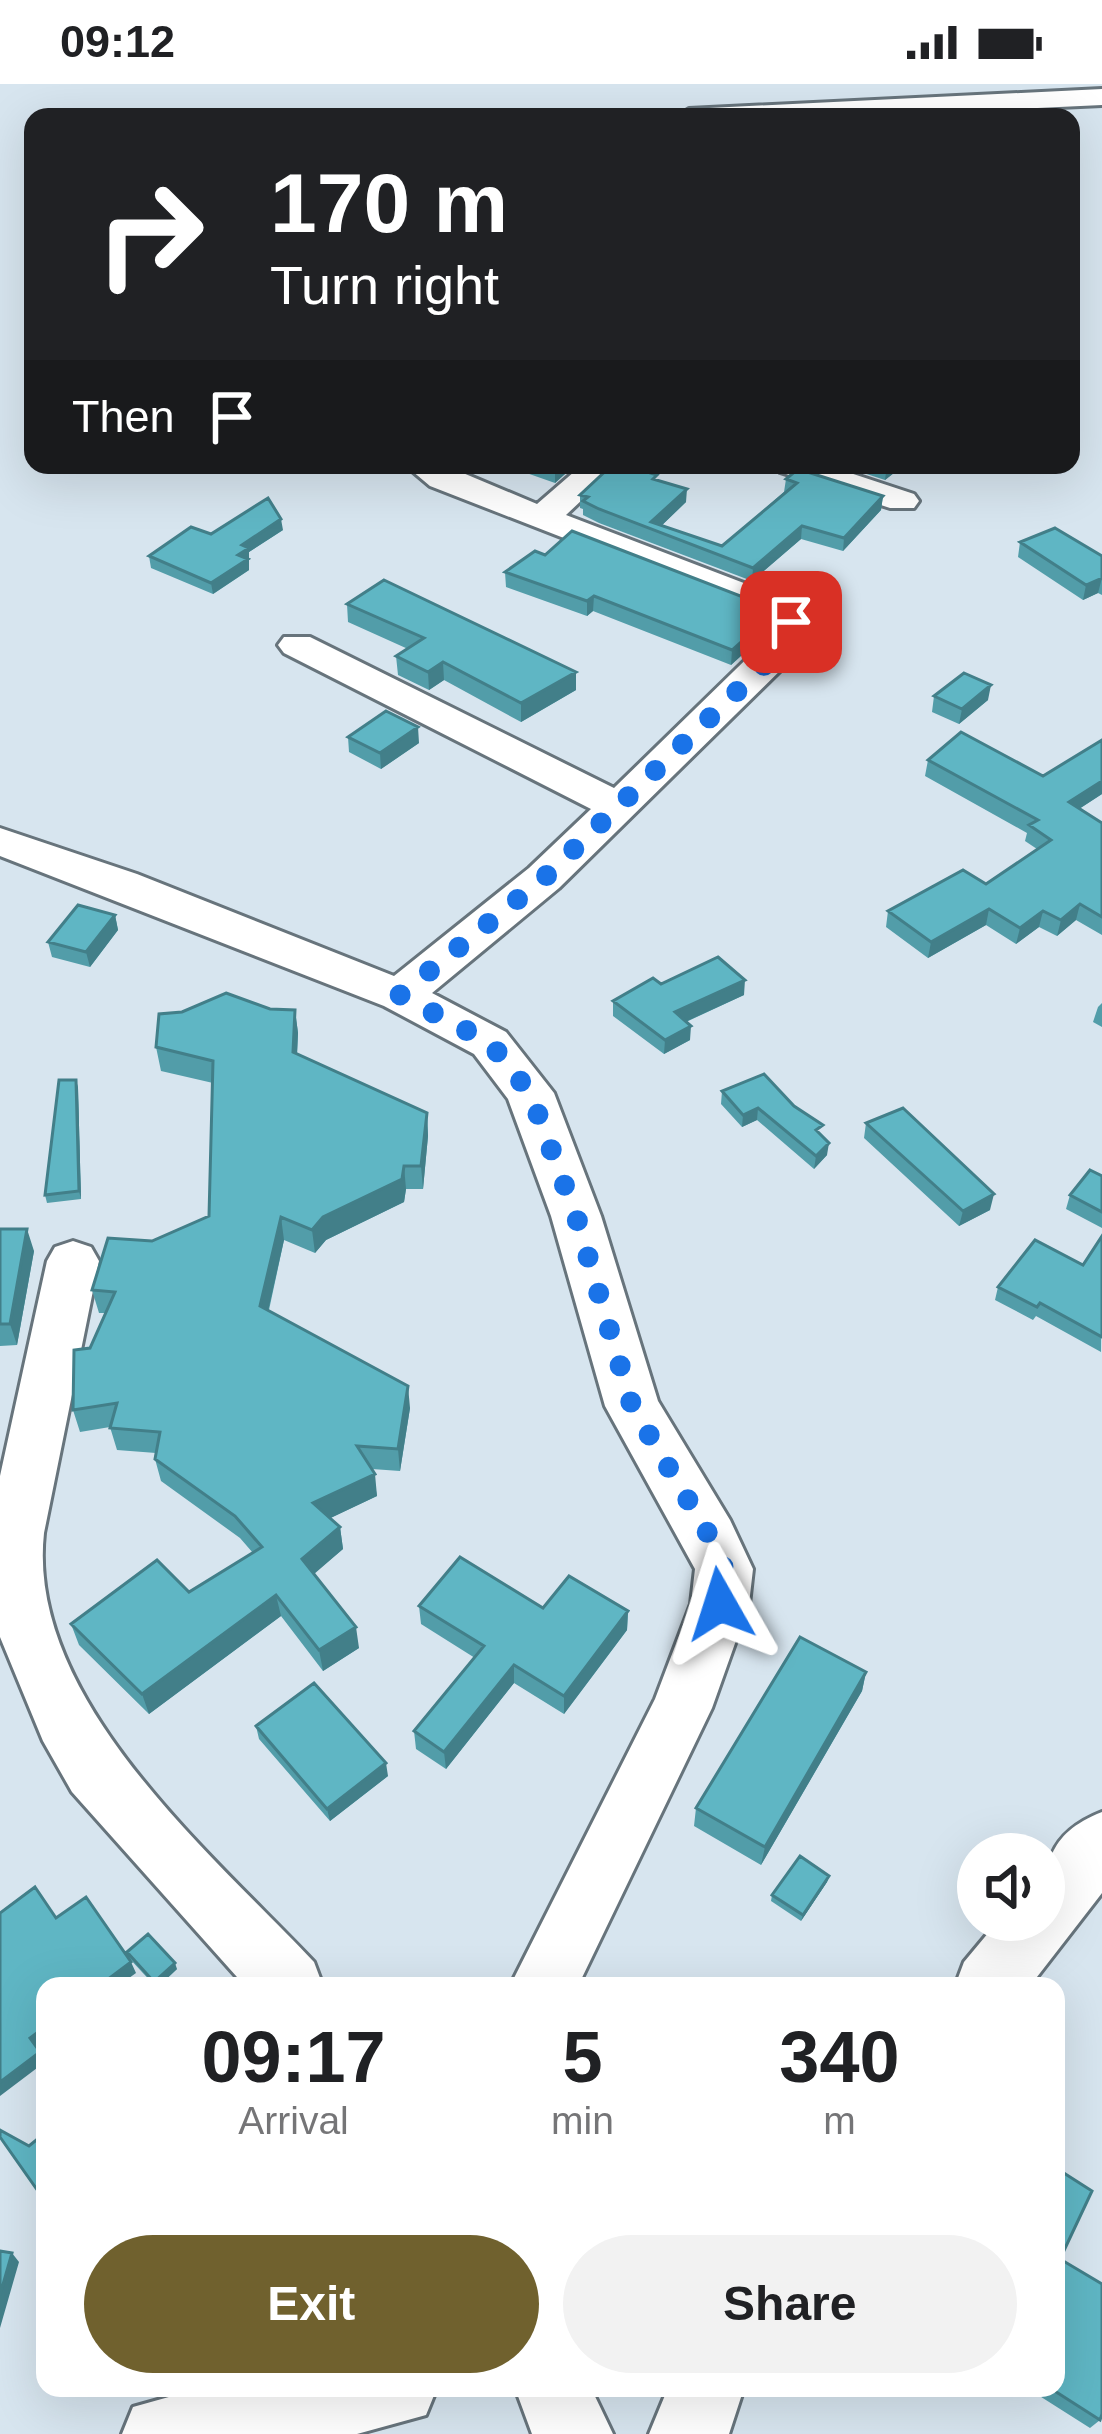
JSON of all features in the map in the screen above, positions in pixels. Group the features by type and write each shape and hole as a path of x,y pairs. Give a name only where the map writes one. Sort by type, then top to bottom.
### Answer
{"street":[{"path":"875,108 1102,97"},
{"path":"400,995 544,878 783,647 791,622 783,611 435,474"},
{"path":"542,518 592,474"},
{"path":"820,474 902,501"},
{"path":"297,645 618,806"},
{"path":"0,841 122,884 320,967 400,995 490,1043 530,1093 576,1216 632,1406 724,1569 720,1604 682,1708 548,1977"},
{"path":"73,1261 16,1533 11,1573 21,1617 65,1721 94,1771 282,1977"},
{"path":"1065,1889 1102,1842"},
{"path":"995,1977 1024,1941"},
{"path":"160,2434 352,2397"},
{"path":"556,2397 575,2434"}],"building":[{"path":"602,474 657,475 653,479 687,489 651,522 722,546 797,483 786,479 792,474 814,474 883,496 844,538 802,526 753,568 599,509 580,495"},
{"path":"268,498 281,519 242,545 249,548 238,555 248,559 211,583 149,556 191,527 211,534"},
{"path":"1055,528 1102,556 1102,578 1086,585 1020,542"},
{"path":"572,531 766,606 766,620 732,650 594,596 587,601 505,572 535,551 545,555"},
{"path":"384,580 576,672 521,703 443,662 428,672 396,656 424,638 347,604"},
{"path":"964,673 991,685 962,709 934,696"},
{"path":"386,711 418,727 380,753 348,737"},
{"path":"961,732 1043,776 1102,740 1102,781 1069,802 1102,823 1102,917 1080,904 1061,920 1043,911 1020,928 989,909 931,942 888,911 963,870 986,884 1051,840 1029,825 1038,820 928,760"},
{"path":"78,905 115,915 86,952 48,942"},
{"path":"718,957 745,980 675,1012 691,1026 665,1040 613,1001 653,978 661,984"},
{"path":"226,993 270,1009 295,1010 293,1052 427,1113 421,1166 404,1166 402,1179 323,1217 312,1230 281,1217 260,1306 408,1386 398,1449 357,1446 375,1474 313,1503 340,1527 302,1559 356,1627 319,1650 276,1595 142,1694 71,1624 157,1560 189,1592 262,1547 235,1516 155,1459 160,1432 110,1428 117,1403 73,1410 74,1350 90,1348 115,1292 92,1290 108,1238 152,1241 209,1216 213,1061 156,1047 159,1014 182,1012"},
{"path":"764,1074 794,1106 823,1125 816,1130 829,1143 816,1156 758,1108 743,1115 722,1091"},
{"path":"59,1080 76,1080 79,1191 45,1195"},
{"path":"903,1108 994,1194 963,1211 866,1123"},
{"path":"1090,1170 1102,1176 1102,1212 1070,1195"},
{"path":"0,1229 27,1229 10,1324 0,1324"},
{"path":"1102,1236 1102,1337 1040,1303 1037,1307 998,1287 1035,1240 1083,1265"},
{"path":"460,1557 543,1608 569,1576 628,1611 564,1696 514,1665 444,1752 414,1731 484,1646 419,1606"},
{"path":"800,1637 866,1672 765,1847 696,1808"},
{"path":"314,1683 386,1763 327,1809 256,1726"},
{"path":"800,1856 829,1876 803,1915 772,1895"},
{"path":"35,1887 56,1918 86,1897 131,1962 111,1977 36,1977 36,2034 30,2038 36,2055 0,2082 0,1913"},
{"path":"148,1934 175,1963 160,1977 150,1977 127,1952"},
{"path":"0,2130 29,2146 36,2140 36,2188 0,2137"},
{"path":"1065,2174 1092,2191 1065,2248"},
{"path":"0,2251 12,2253 0,2295"},
{"path":"1065,2262 1102,2284 1100,2420 1064,2397"}],"route":[{"path":"720,1604 724,1569 632,1406 576,1216 530,1093 490,1043 400,995 544,878 783,647 791,622"}]}
